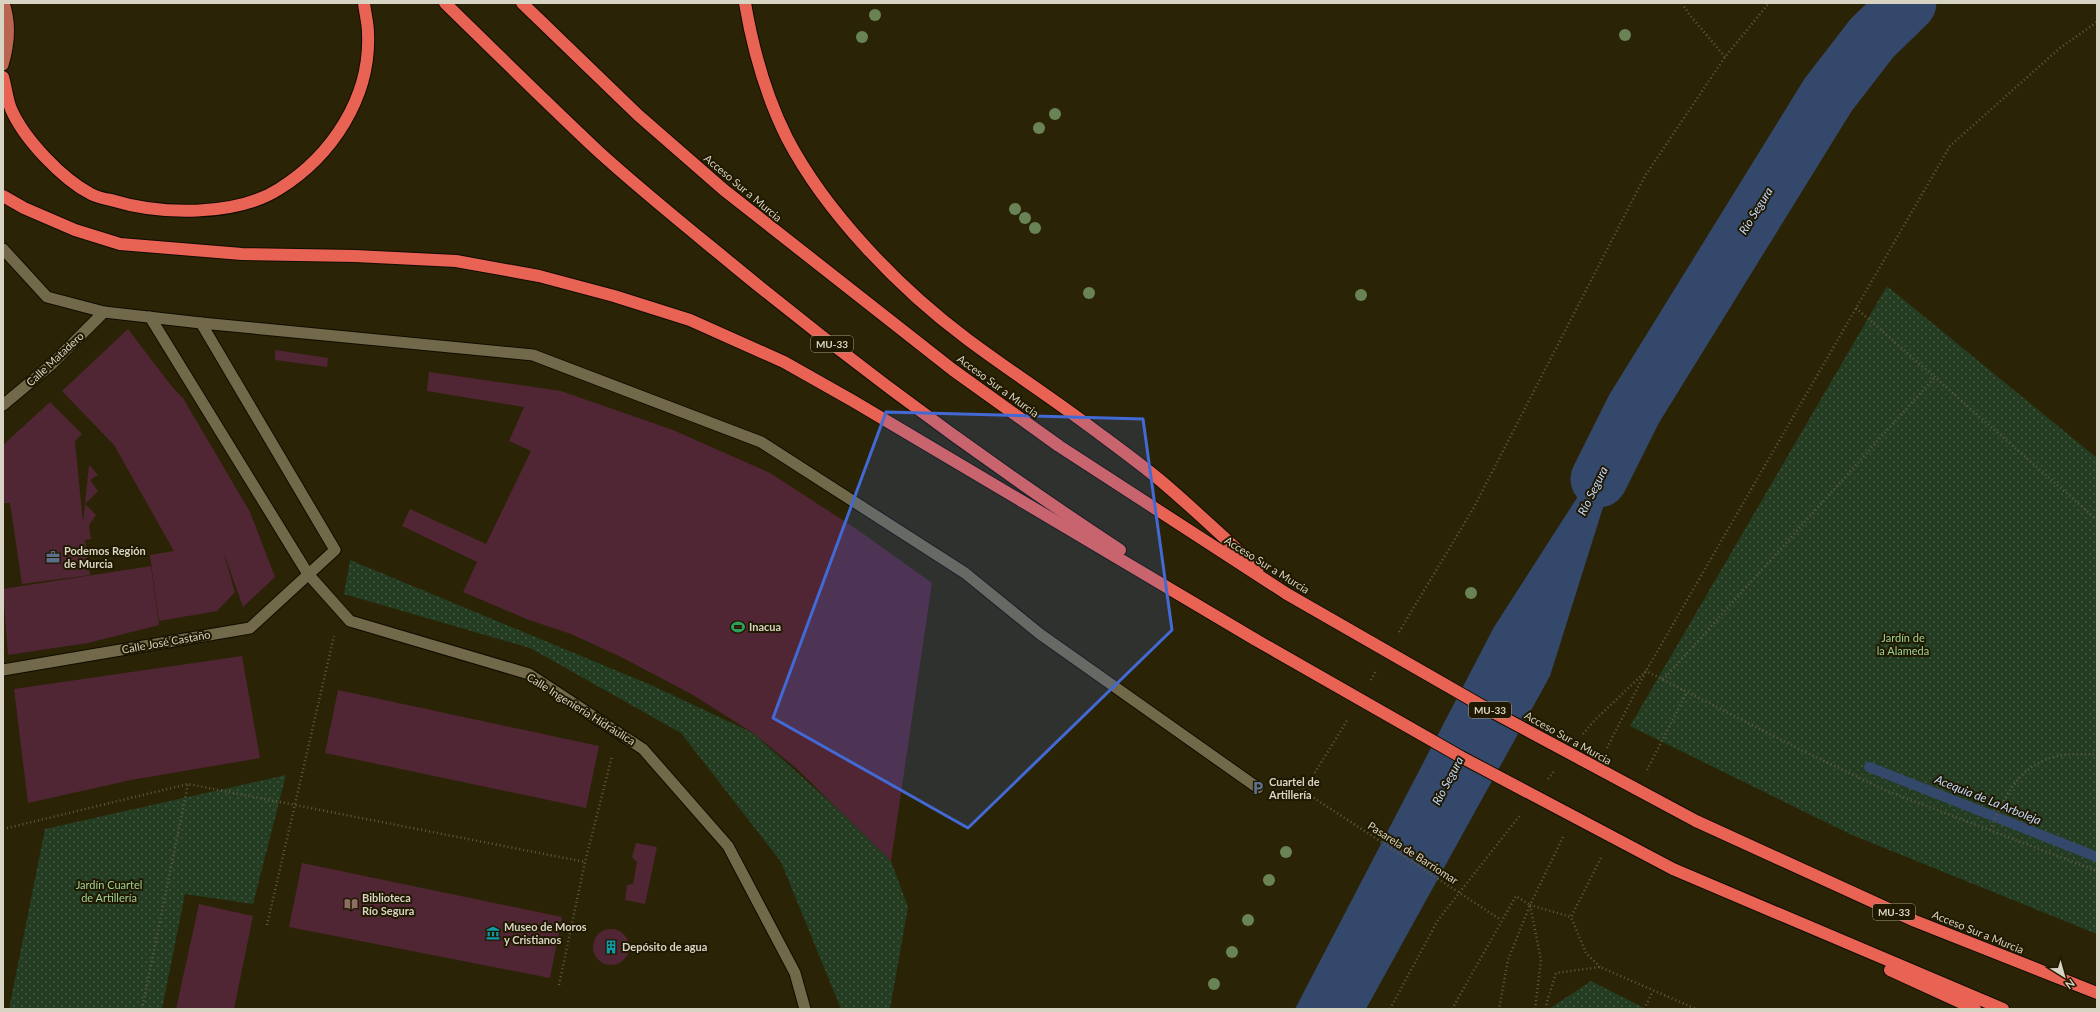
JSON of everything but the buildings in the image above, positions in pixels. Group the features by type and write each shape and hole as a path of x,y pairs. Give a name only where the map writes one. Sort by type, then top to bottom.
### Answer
{"highway":[{"path":"3,77 11,109 31,140 67,178 92,195 129,205 181,211 216,209 243,204 279,189 309,166 331,144 349,116 358,95 366,65 368,34 364,3"},
{"name":"MU-33","path":"445,3 600,152 680,222 775,300 915,408 1024,487 1256,640 1461,757 1673,869 2003,1009"},
{"name":"Acceso Sur a Murcia","path":"522,3 638,115 724,190 947,365 1059,446 1287,594 1491,711 1696,821 1915,921 2097,993"},
{"path":"745,3 749,27 765,85 788,138 817,187 862,242 908,290 966,338 1088,425 1161,481 1287,594"},
{"path":"3,196 24,208 75,230 120,244 242,254 355,256 456,261 539,276 614,296 690,320 784,362 1256,640"},
{"path":"1673,869 1975,1009"}],"main road":[{"path":"3,65 7,51 9,31 7,11 4,3"}],"street":[{"path":"3,250 47,297 104,312 201,323 533,355 761,442 965,573 1040,634 1258,788"},
{"name":"Calle Matadero","path":"3,405 51,365 104,312"},
{"path":"150,317 308,574"},
{"name":"Calle José Castaño","path":"3,670 250,628 335,550 201,323"},
{"name":"Calle Ingeniería Hidráulica","path":"308,574 350,621 529,674 620,732 643,749 728,846 795,973 805,1009"}],"path":[{"path":"1682,3 1689,14 1725,57"},
{"path":"1473,509 1645,176 1725,57 1769,3"},
{"path":"1607,749 1646,671 1950,146 2060,48 2097,22"},
{"path":"1856,308 2097,520"},
{"path":"1663,680 1935,377"},
{"path":"267,926 293,805 340,610"},
{"path":"559,985 585,862 620,732"},
{"path":"1990,830 2000,806 2011,786 2030,767 2057,756 2097,754"},
{"path":"3,829 188,784 585,862"},
{"path":"142,1009 188,784"},
{"name":"Pasarela de Barriomar","path":"1298,800 1304,791 1501,920"},
{"path":"1499,1009 1508,960 1530,905 1565,834"},
{"path":"1452,1009 1501,920 1516,896 1530,905 1571,917"},
{"path":"1530,905 1541,960 1535,1009"},
{"path":"1546,1009 1556,973 1600,968 1696,1009"},
{"path":"1644,1009 1653,991"}],"highlighted area":[{"path":"886,412 1143,419 1172,630 968,828 773,718"}],"green space":[{"name":"Jardín de la Alameda","path":"1887,286 2097,458 2097,934 1852,835 1630,726"},
{"path":"350,560 651,685 753,733 847,817 891,861 908,907 890,1009 841,1009 781,862 681,733 530,648 344,594"},
{"name":"Jardín Cuartel de Artillería","path":"286,775 253,904 185,894 162,1009 9,1009 45,829"},
{"path":"1591,981 1646,1009 1549,1009"}],"water":[{"path":"1634,409 1550,676 1366,1009 1295,1009 1494,627"}],"waterway":[{"name":"Río Segura","path":"1599,479 1634,409 1828,95 1872,38 1908,3"},
{"name":"Acequia de La Arboleja","path":"1869,767 2097,857"}],"place":[{"name":"Podemos Región de Murcia","path":"53,557"},
{"name":"Inacua","path":"738,627"},
{"name":"Cuartel de Artillería","path":"1258,788"},
{"name":"Biblioteca Río Segura","path":"351,904"},
{"name":"Museo de Moros y Cristianos","path":"493,933"},
{"name":"Depósito de agua","path":"611,947"}]}
